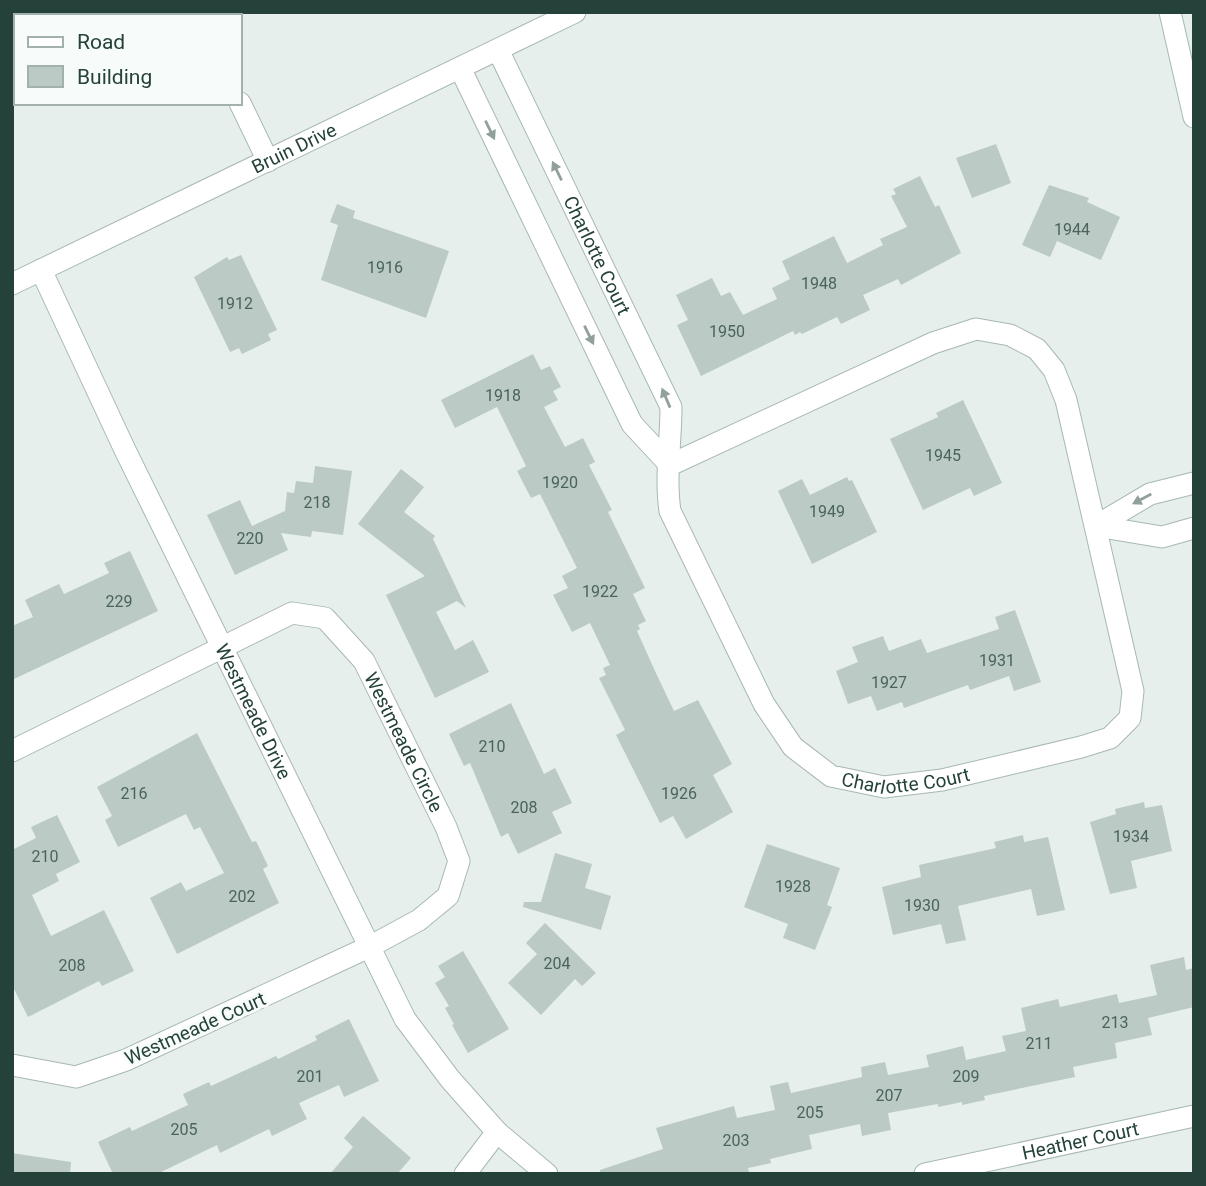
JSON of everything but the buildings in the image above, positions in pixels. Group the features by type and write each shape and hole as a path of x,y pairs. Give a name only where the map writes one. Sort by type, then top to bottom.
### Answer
{"street":[{"name":"Bruin Drive","path":"12,284 575,12"},
{"path":"1170,12 1194,117"},
{"name":"Charlotte Court","path":"498,50 671,407 667,487 670,511 764,704 793,747 831,776 884,787 942,780 1081,747 1110,738 1130,718 1133,691 1066,400 1054,370 1037,349 1028,344 1010,335 976,329 933,343 670,465"},
{"path":"460,68 632,425 670,465"},
{"path":"241,105 268,161"},
{"name":"Westmeade Drive","path":"41,270 221,648 405,1019 450,1079 497,1132 547,1174"},
{"path":"1096,526 1150,494 1194,483"},
{"path":"1096,526 1162,537 1194,528"},
{"name":"Westmeade Circle","path":"221,648 292,613 325,618 364,661 446,827 459,861 448,896 419,920 371,946"},
{"path":"12,751 221,648"},
{"name":"Westmeade Court","path":"12,1065 76,1077 126,1060 371,946"},
{"name":"Heather Court","path":"925,1174 1194,1116"},
{"path":"464,1174 497,1132"}]}
